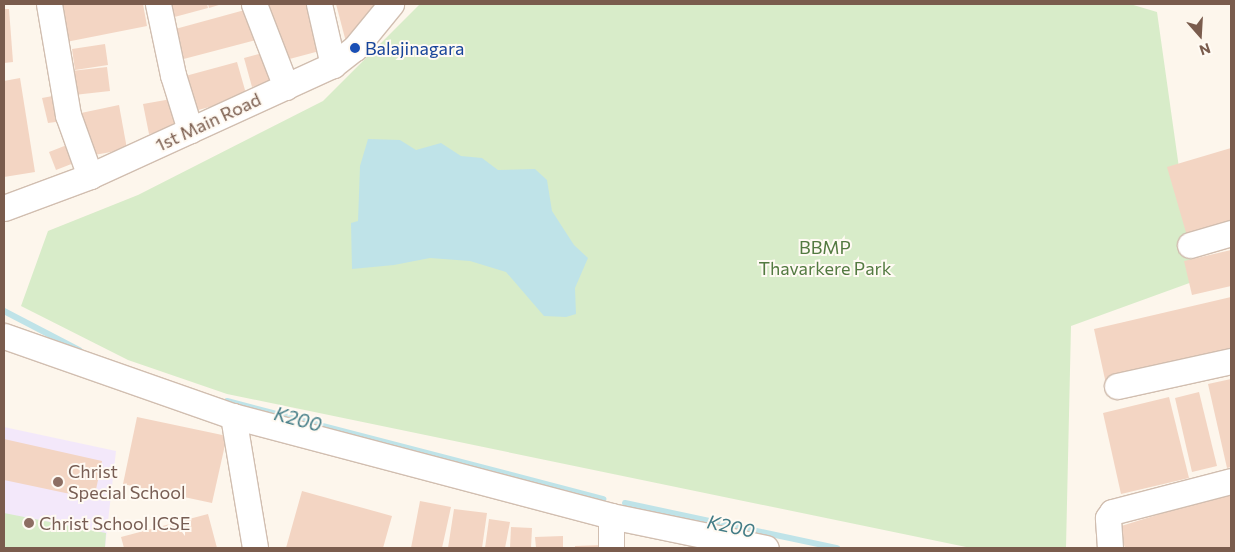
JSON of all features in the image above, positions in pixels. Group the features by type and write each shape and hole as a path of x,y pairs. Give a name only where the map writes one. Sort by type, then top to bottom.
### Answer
{"street":[{"path":"49,4 68,115 90,176"},
{"path":"158,4 172,75 190,130"},
{"path":"254,4 286,87"},
{"path":"319,4 333,65"},
{"name":"1st Main Road","path":"4,208 90,176 333,65 355,48 391,4"},
{"path":"1190,244 1231,233"},
{"path":"4,336 233,416 611,516 729,544 766,548"},
{"path":"1117,386 1231,361"},
{"path":"233,416 255,548"},
{"path":"1110,548 1108,518 1112,512 1231,481"},
{"path":"611,516 611,548"}],"shaded area":[{"name":"Christ Special School","path":"4,427 116,451 105,548 4,548"}],"green space":[{"name":"BBMP Thavarkere Park","path":"420,4 1130,4 1157,12 1195,281 1071,326 1066,548 971,548 227,394 128,360 21,306 48,231 138,195 323,101"},
{"name":"Christ School ICSE","path":"4,513 106,533 105,548 4,548"}],"water":[{"path":"368,139 400,140 416,150 441,143 461,156 482,158 498,170 535,169 547,180 552,211 574,245 588,258 575,288 576,314 566,317 544,316 506,272 470,261 430,258 394,265 352,269 351,223 358,221 360,166"}],"building":[{"path":"54,4 143,4 147,26 61,43"},
{"path":"163,4 207,4 208,8 167,19"},
{"path":"208,4 222,4 209,8"},
{"path":"267,4 314,4 327,49 282,61"},
{"path":"336,4 389,4 346,42"},
{"path":"252,8 260,39 176,61 168,31"},
{"path":"4,9 9,9 13,62 4,63"},
{"path":"105,44 108,65 75,70 72,49"},
{"path":"263,53 270,82 252,87 244,58"},
{"path":"237,62 247,97 187,113 178,78"},
{"path":"107,67 110,91 74,95 71,71"},
{"path":"20,78 35,172 4,177 4,81"},
{"path":"58,95 63,121 48,123 42,98"},
{"path":"177,98 182,128 149,134 143,104"},
{"path":"119,105 127,149 89,156 81,113"},
{"path":"72,143 79,161 56,170 49,152"},
{"path":"1231,148 1231,223 1187,236 1167,167"},
{"path":"1231,250 1231,286 1192,295 1184,261"},
{"path":"1231,297 1231,354 1106,384 1094,329"},
{"path":"1231,379 1231,467 1227,468 1208,384"},
{"path":"1199,392 1217,466 1192,472 1175,398"},
{"path":"1169,397 1189,478 1121,494 1103,413"},
{"path":"137,417 227,436 212,503 123,484"},
{"path":"4,439 102,461 94,499 4,480"},
{"path":"302,491 392,516 383,548 286,548"},
{"path":"1231,492 1231,548 1125,548 1118,527"},
{"path":"420,501 451,507 442,548 411,548"},
{"path":"454,509 487,513 482,548 448,548"},
{"path":"208,514 217,548 124,548 121,537"},
{"path":"489,519 510,522 505,548 485,548"},
{"path":"511,527 532,528 531,548 510,548"},
{"path":"563,536 563,548 536,548 535,537"},
{"path":"602,545 602,548 575,548 575,546"}],"waterway":[{"name":"K200","path":"4,311 79,350"},
{"name":"K200","path":"227,401 603,499"},
{"name":"K200","path":"625,503 837,548"}],"place":[{"name":"Balajinagara","path":"355,48"},
{"name":"Christ Special School","path":"58,482"},
{"name":"Christ School ICSE","path":"29,523"}]}
